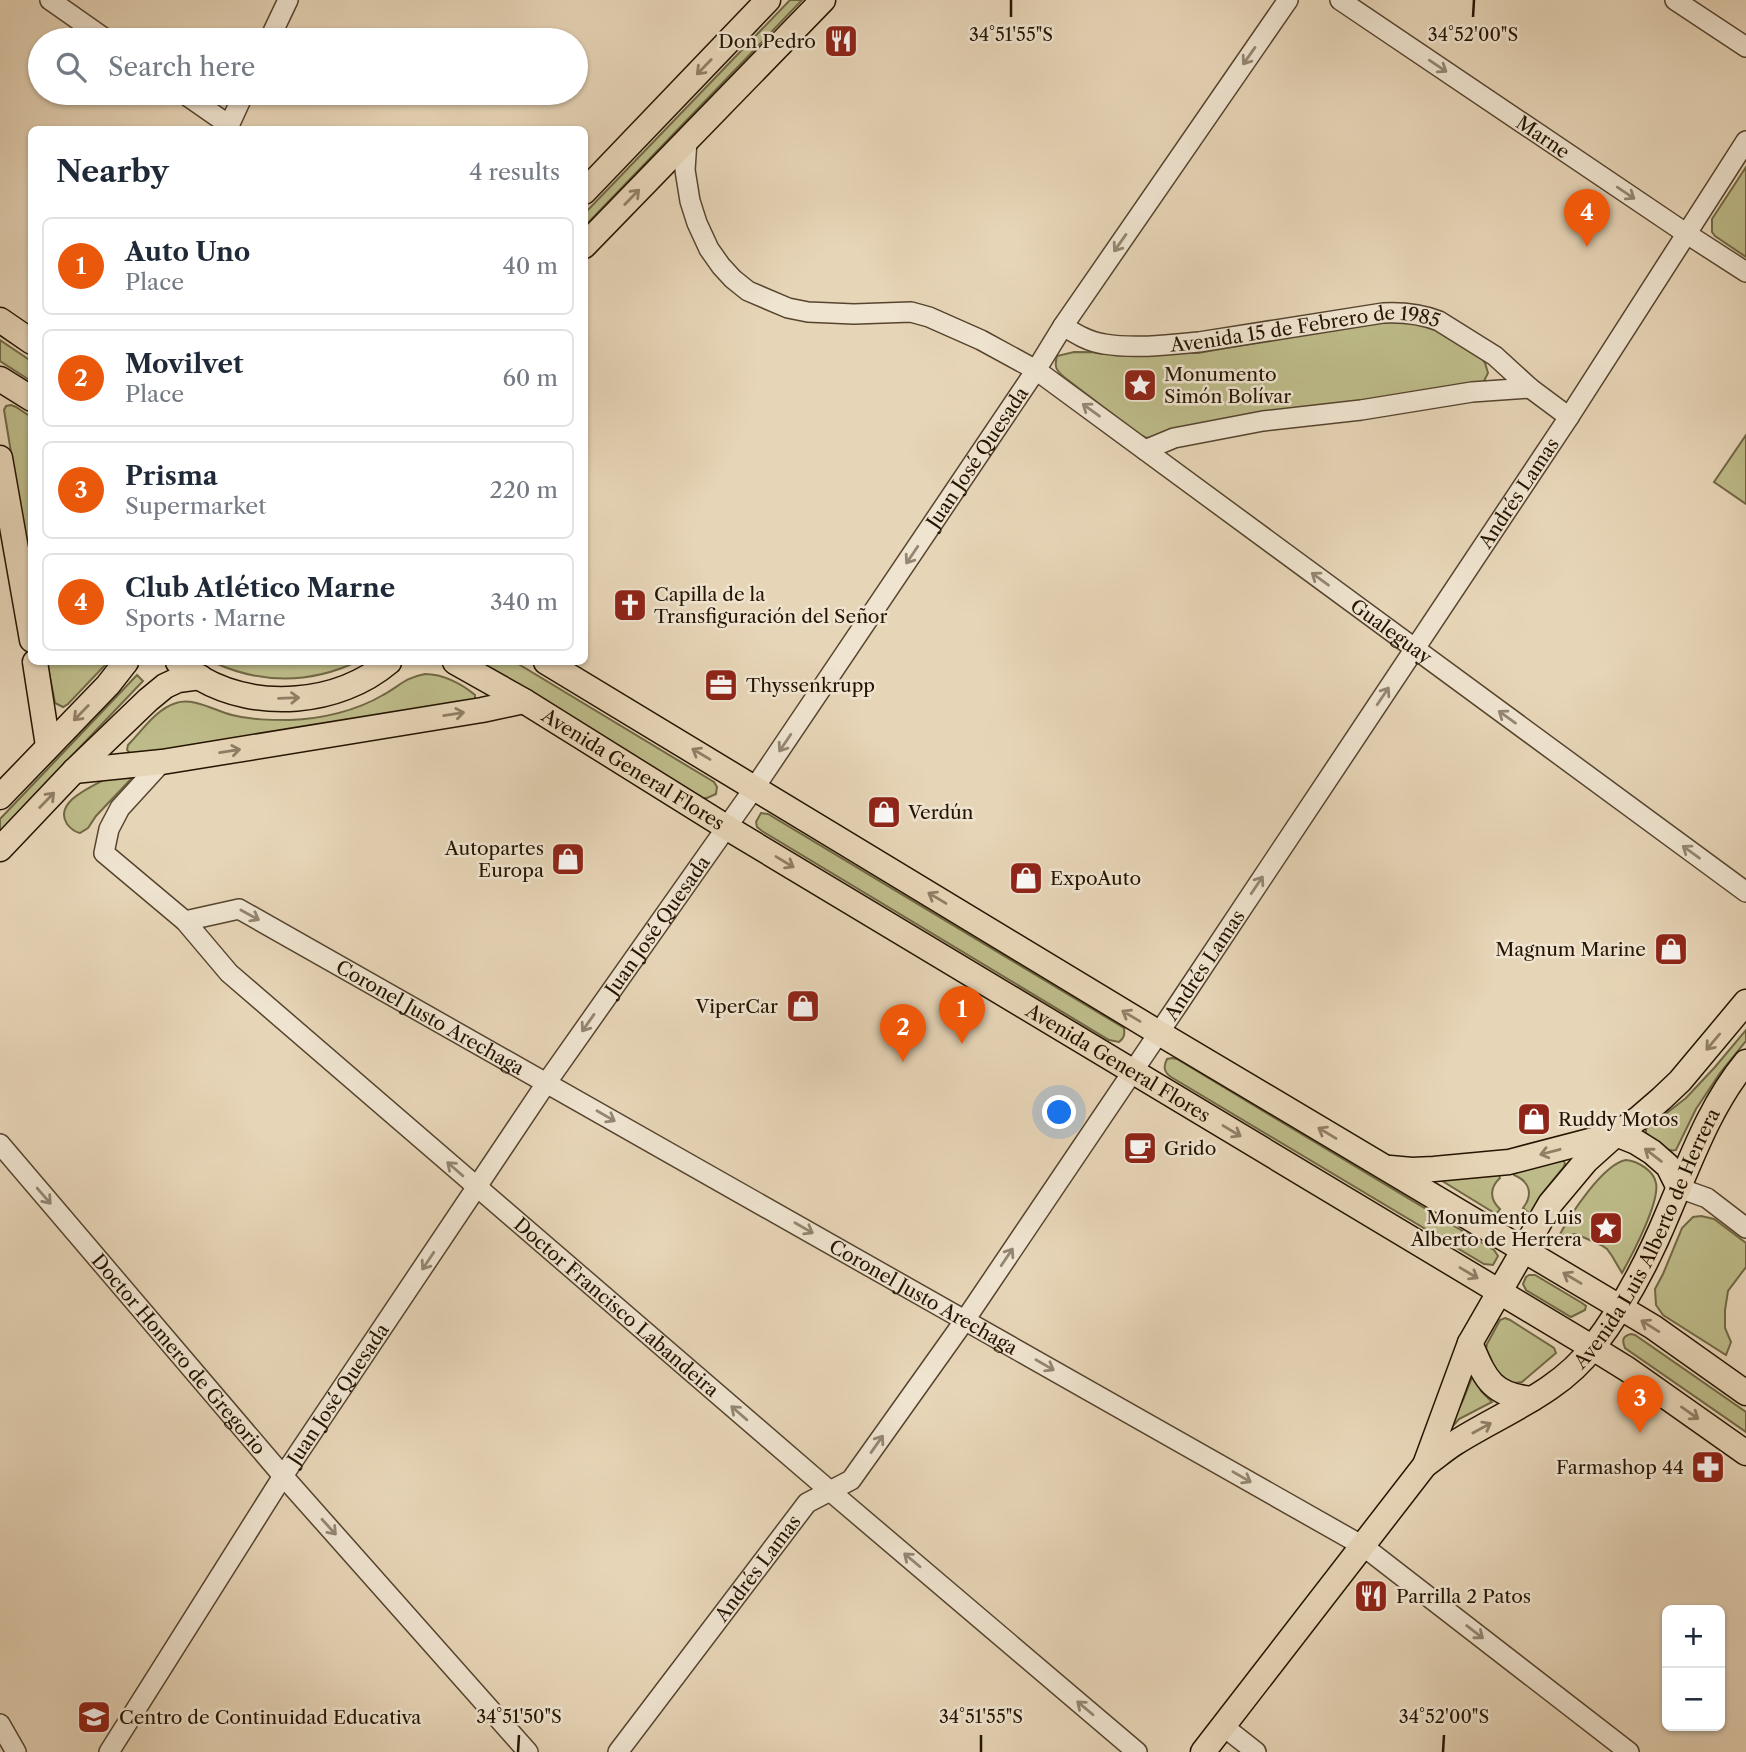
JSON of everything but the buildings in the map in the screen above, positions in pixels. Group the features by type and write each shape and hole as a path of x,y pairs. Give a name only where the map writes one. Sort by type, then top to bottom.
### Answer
{"main road":[{"path":"588,188 768,0"},
{"path":"588,242 823,0"},
{"path":"0,320 28,339"},
{"path":"0,379 28,396"},
{"path":"0,458 28,617"},
{"path":"35,665 48,746"},
{"path":"0,797 108,685 124,665"},
{"path":"182,665 222,688 245,695 294,699 342,688 384,665"},
{"name":"Avenida General Flores","path":"460,665 1500,1291 1627,1369 1746,1453"},
{"path":"569,669 755,787 1158,1033 1678,1343 1746,1393"},
{"path":"0,849 136,710 156,693 178,680 200,677"},
{"name":"Avenida General Flores","path":"74,771 162,762 524,701"},
{"name":"Avenida Luis Alberto de Herrera","path":"1425,1465 1470,1343 1550,1203 1586,1161 1680,1081 1746,1002"},
{"name":"Avenida Luis Alberto de Herrera","path":"1203,1752 1425,1465 1454,1443 1532,1399 1572,1370 1593,1348 1644,1264 1718,1103 1746,1062"},
{"path":"1616,1134 1652,1152 1668,1166 1679,1188"},
{"name":"Avenida Luis Alberto de Herrera","path":"1386,1167 1412,1170 1508,1162 1616,1134"},
{"path":"1470,1343 1488,1382 1503,1392 1532,1399"}],"street":[{"path":"50,0 90,28"},
{"path":"275,28 288,0"},
{"name":"Juan José Quesada","path":"109,1752 283,1476 547,1082 755,787 1063,326 1288,0"},
{"name":"Marne","path":"1340,0 1746,272"},
{"path":"1675,0 1746,47"},
{"path":"199,105 227,126"},
{"path":"228,126 238,105"},
{"path":"687,139 685,170 697,223 721,266 748,291 788,308 807,312 920,315 982,340 1036,370"},
{"name":"Andrés Lamas","path":"618,1752 807,1503 851,1480 965,1320 1569,417 1746,141"},
{"name":"Avenida 15 de Febrero de 1985","path":"1063,326 1080,336 1103,344 1150,346 1199,342 1401,312 1439,321 1495,356 1530,388 1569,417"},
{"name":"Gualeguay","path":"1036,370 1746,892"},
{"path":"1145,450 1174,438 1263,421 1360,410 1472,392 1530,388"},
{"name":"Doctor Francisco Labandeira","path":"162,762 120,808 108,829 104,853 185,921 229,973 1137,1752"},
{"name":"Coronel Justo Arechaga","path":"185,921 239,909 1363,1546 1629,1752"},
{"name":"Doctor Homero de Gregorio","path":"0,1144 283,1476 528,1752"},
{"path":"1679,1188 1707,1198 1746,1228"},
{"path":"0,1724 16,1752"},
{"path":"1223,1726 1256,1752"}],"shaded area":[{"path":"790,0 802,0 588,223 588,210"},
{"path":"1746,167 1746,257 1715,236 1712,232 1712,219"},
{"path":"1385,320 1426,322 1480,356 1488,373 1483,383 1147,438 1064,377 1056,366 1057,356 1074,352 1198,353"},
{"path":"0,340 28,359 28,379 0,361"},
{"path":"6,406 16,407 28,415 28,555 4,410"},
{"path":"1746,435 1746,504 1714,482"},
{"path":"48,665 105,665 68,704 63,707 55,703"},
{"path":"221,665 349,665 321,674 285,678"},
{"path":"485,665 520,665 714,782 717,787 716,794 703,798"},
{"path":"425,674 439,676 458,684 475,695 475,700 137,754 127,750 128,745 156,715 176,703 197,703 254,719 314,718 361,706 407,680"},
{"path":"137,675 143,681 0,831 0,819"},
{"path":"111,776 131,779 88,828 80,833 73,830 64,816 65,808 78,795"},
{"path":"761,813 768,814 1124,1028 1123,1038 1119,1042 1109,1040 762,831 756,822"},
{"path":"1746,1030 1746,1041 1696,1109 1676,1150 1668,1150 1660,1145 1646,1133 1646,1129 1686,1098"},
{"path":"1172,1058 1494,1250 1498,1256 1493,1265 1484,1264 1171,1077 1165,1067 1167,1059"},
{"path":"1561,1160 1565,1164 1563,1168 1541,1195 1530,1214 1523,1208 1528,1198 1528,1189 1513,1171"},
{"path":"1626,1160 1649,1171 1655,1179 1656,1192 1644,1228 1622,1273 1607,1249 1601,1245 1576,1234 1559,1236 1598,1180"},
{"path":"1498,1173 1500,1178 1492,1193 1500,1209 1496,1214 1439,1179"},
{"path":"1693,1217 1714,1219 1746,1243 1746,1267 1728,1291 1725,1328 1731,1342 1726,1355 1663,1315 1656,1305 1655,1289 1682,1228"},
{"path":"1529,1275 1535,1275 1582,1303 1586,1306 1585,1310 1571,1317 1526,1290 1523,1284"},
{"path":"1505,1318 1554,1348 1556,1353 1522,1382 1504,1382 1485,1354 1487,1344 1500,1320"},
{"path":"1631,1334 1746,1412 1746,1432 1625,1348 1624,1339"},
{"path":"1475,1370 1481,1391 1492,1402 1459,1419 1446,1434 1463,1400"}],"place":[{"name":"Don Pedro","path":"841,41"},
{"name":"Club Atlético Marne","path":"1587,247"},
{"name":"Monumento Simón Bolívar","path":"1140,385"},
{"name":"Capilla de la Transfiguración del Señor","path":"630,605"},
{"name":"Thyssenkrupp","path":"721,685"},
{"name":"Verdún","path":"884,812"},
{"name":"Autopartes Europa","path":"568,859"},
{"name":"ExpoAuto","path":"1026,878"},
{"name":"Magnum Marine","path":"1671,949"},
{"name":"ViperCar","path":"803,1006"},
{"name":"Auto Uno","path":"962,1044"},
{"name":"Movilvet","path":"903,1062"},
{"name":"Ruddy Motos","path":"1534,1119"},
{"name":"Grido","path":"1140,1148"},
{"name":"Monumento Luis Alberto de Herrera","path":"1606,1228"},
{"name":"Prisma","path":"1640,1433"},
{"name":"Farmashop 44","path":"1708,1467"},
{"name":"Parrilla 2 Patos","path":"1371,1596"},
{"name":"Centro de Continuidad Educativa","path":"94,1717"}]}
